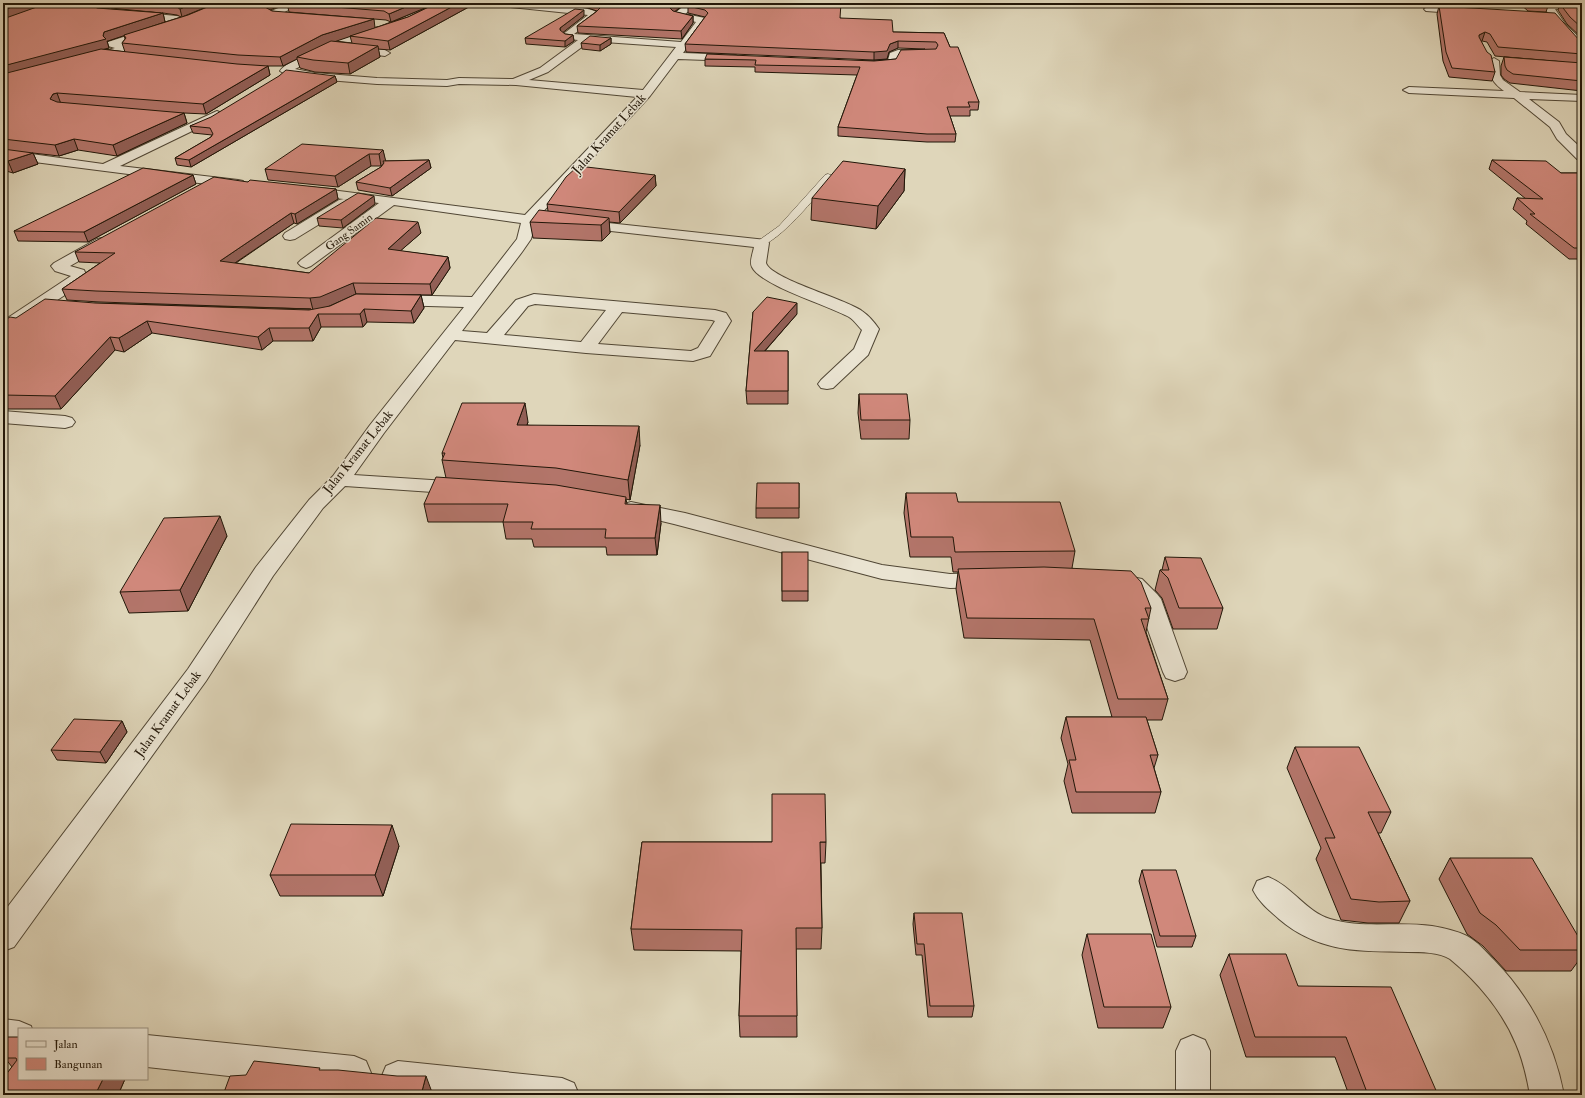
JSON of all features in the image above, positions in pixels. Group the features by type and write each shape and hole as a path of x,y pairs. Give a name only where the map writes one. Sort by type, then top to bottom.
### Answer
{"street":[{"path":"80,61 105,55 123,48 112,44 190,18 100,12 95,10 112,3"},
{"path":"299,3 274,13 274,15 303,18"},
{"path":"500,3 592,12 594,14 567,35 588,38 684,44"},
{"name":"Jalan Kramat Lebak","path":"3,937 197,675 264,572 316,504 340,480 377,429 477,302 524,239 529,219 646,94 684,44 702,19 677,15 693,3"},
{"path":"1567,3 1569,6 1548,6 1563,27 1582,46"},
{"path":"1428,9 1474,12"},
{"path":"1542,16 1557,18"},
{"path":"373,23 389,25 331,47 305,59 279,74 410,82 514,82 646,94"},
{"path":"514,82 544,70 588,38"},
{"path":"331,47 385,53"},
{"path":"1485,52 1488,59 1498,61 1495,75 1499,82 1520,96 1555,125 1561,136 1582,156"},
{"path":"853,63 885,64 893,61 894,55 898,53 931,53"},
{"path":"105,55 131,56"},
{"path":"675,56 745,58"},
{"path":"410,82 425,72"},
{"path":"1409,90 1582,98"},
{"path":"104,168 173,137 208,120 226,109"},
{"path":"187,118 208,120"},
{"path":"173,137 197,138"},
{"path":"3,154 104,168 253,185"},
{"path":"151,173 171,162"},
{"path":"195,192 215,181"},
{"path":"292,190 339,194 357,188 391,201 564,223 762,243 758,263 759,267 764,272 788,285 856,314 871,329 862,351 827,384"},
{"path":"290,236 357,188"},
{"name":"Gang Samin","path":"306,263 391,201"},
{"path":"3,328 79,277 79,273 60,268 59,266 115,235"},
{"path":"451,335 586,348 693,356 704,352 723,321 720,317 715,315 534,299 522,303 491,338"},
{"path":"376,300 477,302"},
{"path":"40,304 63,306"},
{"path":"586,348 618,306"},
{"path":"3,417 65,422"},
{"path":"340,480 480,489"},
{"path":"609,503 677,518 882,572 950,581 1003,580"},
{"path":"1106,581 1134,584 1149,599 1175,672"},
{"path":"1268,890 1312,926 1325,932 1340,935 1435,940 1459,947 1493,980 1511,1002 1522,1020 1530,1034 1537,1053 1547,1095"},
{"path":"3,1035 18,1037"},
{"path":"148,1051 247,1075 562,1095"},
{"path":"1193,1051 1193,1095"}],"lane":[{"path":"762,243 782,228 828,178"}],"building":[{"path":"3,3 23,3 3,10"},
{"path":"48,3 89,3 97,8 163,13 104,32 103,36 106,39 3,66 3,19"},
{"path":"143,3 193,3 180,9 175,6"},
{"path":"217,3 267,3 265,7 272,11 374,19 322,35 280,57 238,55 122,43 126,38 124,35 188,15"},
{"path":"287,3 415,3 389,14 384,11"},
{"path":"437,3 459,3 388,41 350,36 408,17"},
{"path":"592,3 676,3 670,8 673,11 693,16 681,31 577,26 600,8"},
{"path":"692,3 841,3 840,18 892,20 893,32 944,33 950,47 958,47 979,102 968,102 970,107 947,107 956,134 927,134 838,127 860,67 755,65 756,60 705,59 707,54 874,61 896,59 901,50 936,49 938,45 936,42 898,41 890,44 887,51 874,52 685,44 708,13 705,10 688,6"},
{"path":"1529,3 1547,3 1548,6 1531,4"},
{"path":"1582,3 1582,7 1580,7 1582,8 1582,28 1570,17 1560,4"},
{"path":"1439,6 1555,13 1580,41 1582,41 1582,54 1498,47 1490,34 1485,32 1479,35 1479,37 1487,52 1491,55 1495,72 1452,68 1446,52"},
{"path":"575,9 584,10 560,28 560,30 565,34 573,35 565,41 525,38"},
{"path":"590,36 611,38 600,45 581,43"},
{"path":"331,41 378,46 348,63 297,57"},
{"path":"101,49 268,66 203,104 57,93 53,94 50,99 57,102 184,113 113,145 74,139 55,145 3,139 3,74"},
{"path":"1504,57 1582,63 1582,81 1513,74 1507,70"},
{"path":"286,70 335,76 189,160 175,158 211,137 213,134 210,128 190,126 211,117 279,76"},
{"path":"302,144 383,150 379,154 369,154 335,176 265,169"},
{"path":"3,149 33,153 8,161 3,160"},
{"path":"429,160 390,188 356,182 381,167 384,163 383,161"},
{"path":"1492,160 1546,161 1561,173 1582,173 1582,248 1574,248 1530,214 1535,214 1517,198 1543,199"},
{"path":"843,161 905,169 878,206 812,198"},
{"path":"578,166 655,175 619,212 547,204 566,177"},
{"path":"143,168 193,175 84,232 14,231"},
{"path":"214,177 248,182 250,180 336,189 295,214 291,213 220,261 309,273 376,218 418,222 388,249 448,257 430,284 353,283 320,297 310,298 62,289 115,253 75,252"},
{"path":"358,193 374,196 341,220 317,218"},
{"path":"539,210 609,218 601,225 530,222"},
{"path":"356,294 421,295 411,311 364,309 360,314 318,314 309,328 269,328 258,337 147,321 119,338 110,337 55,396 3,395 3,321 10,317 16,318 45,299 95,303 309,310 330,306"},
{"path":"767,297 797,303 754,351 788,351 788,391 746,391 753,312"},
{"path":"859,394 907,394 910,420 861,420"},
{"path":"462,403 525,403 517,425 639,426 628,480 556,468 442,460 445,453 442,453"},
{"path":"436,477 556,485 626,497 625,504 660,505 655,538 605,538 606,529 531,529 533,522 503,522 508,504 424,504"},
{"path":"757,483 799,483 799,508 756,508"},
{"path":"906,493 956,493 958,502 1060,502 1075,551 955,552 953,537 911,537"},
{"path":"220,516 180,590 120,592 164,518"},
{"path":"782,552 808,552 808,591 782,591"},
{"path":"1165,557 1201,558 1223,608 1179,608 1168,578 1160,570 1169,570"},
{"path":"1044,567 1131,571 1141,582 1151,608 1145,608 1149,619 1141,619 1168,699 1118,699 1094,619 967,618 958,569"},
{"path":"1066,717 1146,717 1158,755 1150,755 1161,792 1076,792 1069,760 1076,760"},
{"path":"74,719 122,721 100,752 51,750"},
{"path":"1295,747 1359,747 1391,812 1368,812 1410,901 1379,902 1351,899 1325,838 1335,838"},
{"path":"772,794 825,794 826,842 820,842 822,928 796,928 797,1016 739,1016 742,930 631,929 642,842 772,842"},
{"path":"291,824 392,825 375,875 270,875"},
{"path":"1450,858 1532,858 1582,943 1582,950 1520,950 1496,925 1480,913"},
{"path":"1142,870 1176,870 1196,936 1160,936"},
{"path":"914,913 962,913 974,1006 930,1006 924,944 917,944"},
{"path":"1087,934 1151,934 1171,1007 1104,1007"},
{"path":"1229,954 1286,954 1298,986 1391,987 1438,1095 1368,1095 1346,1037 1255,1037"},
{"path":"6,1037 18,1037 18,1080 102,1080 95,1095 3,1095 3,1076 5,1076 17,1060 16,1058 5,1058"},
{"path":"254,1061 320,1068 319,1070 338,1070 397,1076 426,1076 421,1095 223,1095 230,1076 246,1075"}]}
